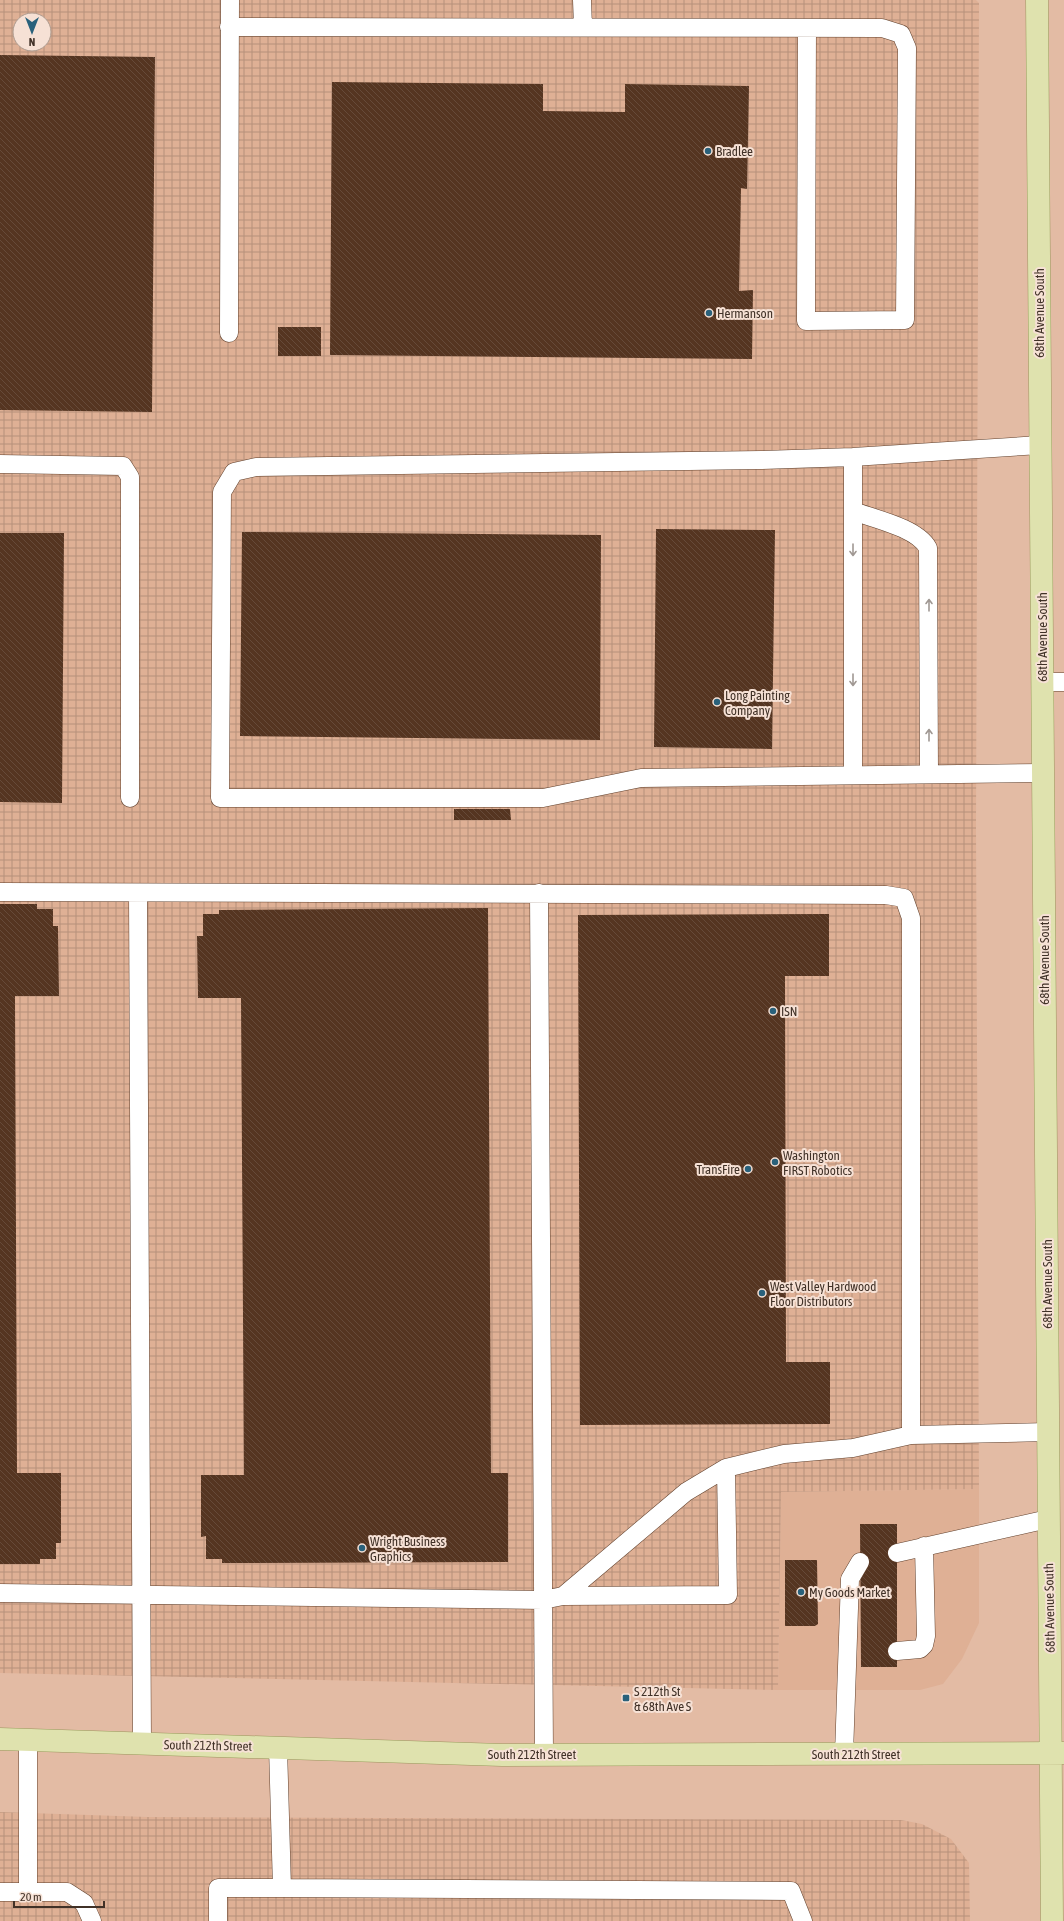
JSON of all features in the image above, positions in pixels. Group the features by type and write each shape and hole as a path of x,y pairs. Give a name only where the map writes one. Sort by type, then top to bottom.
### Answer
{"main road":[{"name":"68th Avenue South","path":"1036,0 1048,1518 1057,1753 1052,1921"},
{"name":"South 212th Street","path":"0,1739 502,1755 1057,1753"}],"lane":[{"path":"229,333 230,0"},
{"path":"582,0 583,27"},
{"path":"229,27 882,28 901,34 907,48 905,320 806,321 806,28"},
{"path":"1040,445 853,457 256,467 234,472 222,492 220,798 543,798 641,778 1043,773"},
{"path":"853,457 853,775"},
{"path":"0,464 123,466 130,477 130,798"},
{"path":"853,511 913,533 925,543 928,548 929,774"},
{"path":"1042,682 1064,682"},
{"path":"0,892 886,895 904,898 911,918 911,1435"},
{"path":"138,893 142,1744"},
{"path":"539,893 544,1754"},
{"path":"563,1596 686,1492 726,1468 784,1454 853,1448 911,1435 1048,1432"},
{"path":"0,1593 543,1600 563,1596 728,1595 726,1468"},
{"path":"897,1553 1048,1518"},
{"path":"897,1651 920,1649 924,1645 926,1636 924,1546"},
{"path":"844,1754 854,1653 850,1579 860,1562"},
{"path":"28,1740 28,1892"},
{"path":"278,1747 282,1888"},
{"path":"218,1921 218,1888 791,1891 803,1921"},
{"path":"0,1892 67,1892 84,1903 92,1921"}],"shaded area":[{"path":"0,0 976,0 979,3 976,828 979,1489 781,1492 778,1690 0,1673"},
{"path":"979,1489 979,1623 962,1659 943,1684 920,1690 778,1690 781,1492"},
{"path":"0,1812 148,1817 901,1820 922,1824 951,1839 969,1863 970,1921 0,1921"}],"building":[{"path":"0,55 155,57 152,412 0,410"},
{"path":"332,82 543,84 543,111 625,112 625,84 749,86 747,189 741,188 739,291 753,290 752,359 330,355"},
{"path":"278,327 321,327 321,356 278,356"},
{"path":"656,529 775,530 772,749 654,747"},
{"path":"242,532 601,535 600,740 240,736"},
{"path":"0,533 64,533 62,803 0,802"},
{"path":"454,809 510,809 511,820 454,820"},
{"path":"0,904 37,904 37,909 53,909 53,926 58,926 59,996 15,996 17,1473 61,1473 61,1543 56,1543 56,1559 40,1559 40,1564 0,1564"},
{"path":"488,908 491,1473 508,1473 508,1562 222,1563 222,1559 206,1559 206,1536 201,1537 201,1475 244,1475 241,998 198,998 197,936 203,936 203,914 219,914 219,910"},
{"path":"829,914 829,976 785,976 786,1362 830,1362 830,1424 580,1425 578,915"},
{"path":"860,1524 897,1524 897,1667 861,1667"},
{"name":"My Goods Market","path":"785,1560 817,1560 818,1624 815,1626 785,1626"}],"place":[{"name":"Bradlee","path":"708,151"},
{"name":"Hermanson","path":"709,313"},
{"name":"Long Painting Company","path":"717,702"},
{"name":"ISN","path":"773,1011"},
{"name":"Washington FIRST Robotics","path":"775,1162"},
{"name":"TransFire","path":"748,1169"},
{"name":"West Valley Hardwood Floor Distributors","path":"762,1293"},
{"name":"Wright Business Graphics","path":"362,1548"},
{"name":"My Goods Market","path":"801,1592"},
{"name":"S 212th St & 68th Ave S","path":"626,1698"}]}
